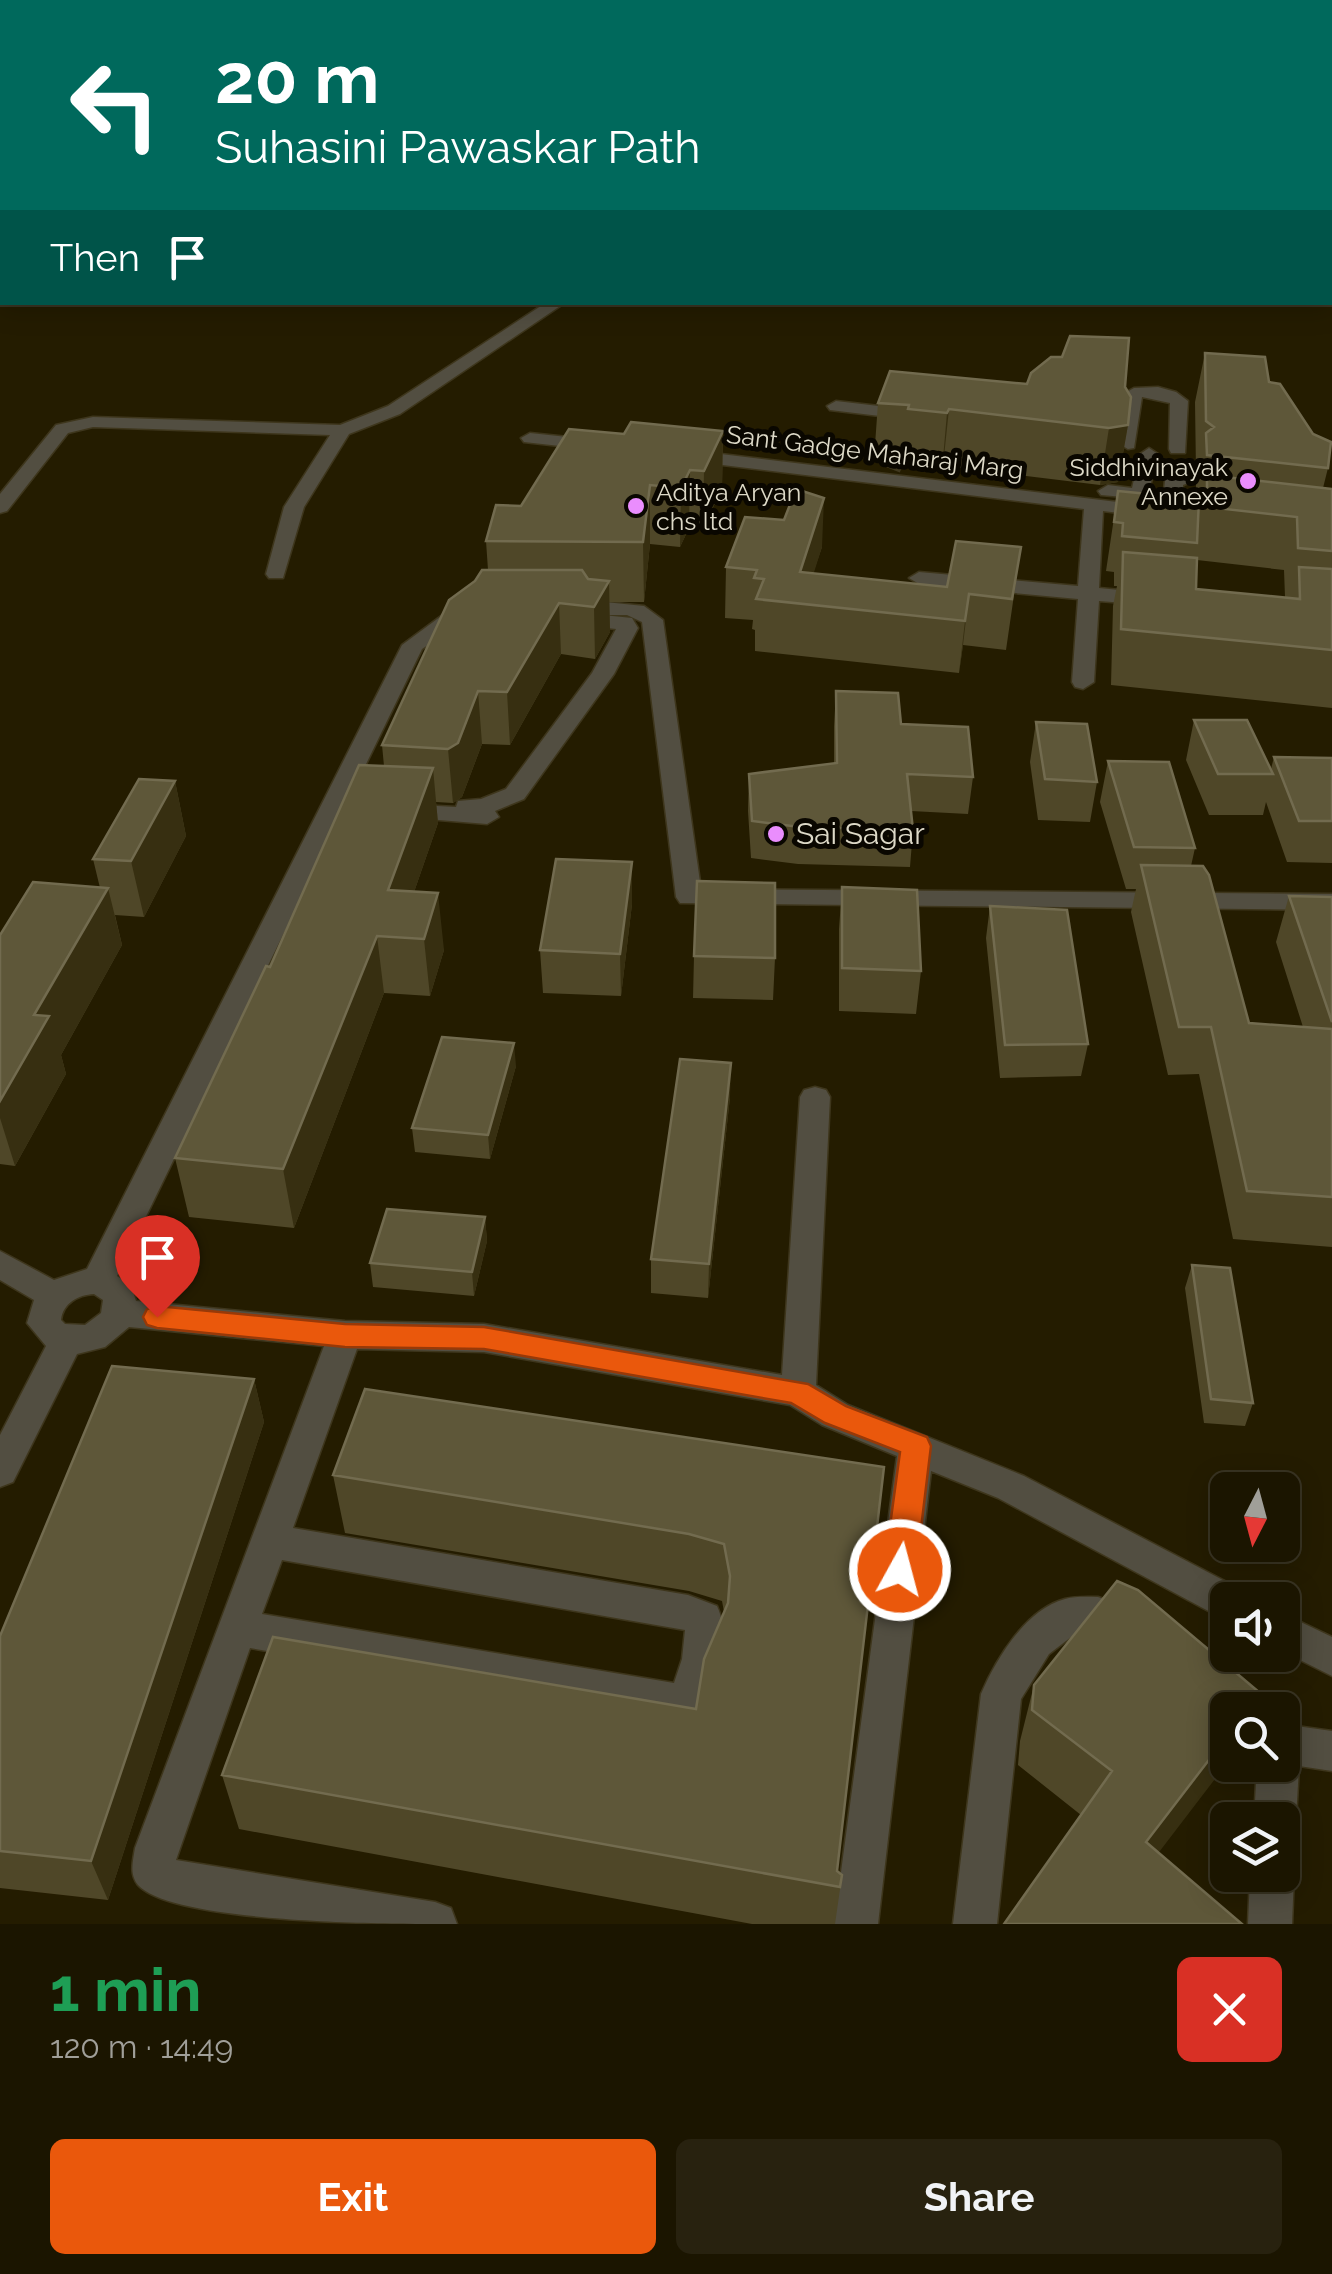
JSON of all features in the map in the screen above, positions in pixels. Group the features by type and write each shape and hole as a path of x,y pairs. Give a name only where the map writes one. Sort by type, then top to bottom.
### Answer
{"street":[{"path":"0,508 62,429 93,422 342,430 394,410 553,305"},
{"path":"1128,444 1134,393 1159,394 1179,401 1162,448 1164,507"},
{"path":"836,406 917,418"},
{"path":"276,574 294,508 342,430"},
{"path":"530,438 618,448"},
{"path":"1106,442 1200,452"},
{"name":"Sant Gadge Maharaj Marg","path":"674,454 1094,503 1164,507"},
{"path":"888,479 891,469 1164,507"},
{"path":"1164,507 1174,480 1192,478"},
{"path":"1082,682 1094,503"},
{"path":"918,578 1180,602"},
{"path":"467,806 484,807 514,794 603,674 626,628 616,621 550,615 631,610 646,613 652,620 689,897 1332,902"},
{"path":"96,1282 353,808 366,741 392,688 456,616 495,615"},
{"path":"392,688 421,689"},
{"path":"366,741 396,744"},
{"path":"353,808 491,817"},
{"path":"798,1392 815,1097"},
{"path":"0,1264 54,1296"},
{"path":"96,1282 119,1294 120,1314 104,1332 92,1338 66,1341 55,1338 44,1323 47,1304 54,1296 76,1284 96,1282"},
{"path":"120,1314 345,1336 484,1338 798,1392 836,1415 1011,1487 1210,1592"},
{"path":"345,1336 157,1848 153,1870 172,1884 436,1924"},
{"path":"0,1471 66,1341"},
{"path":"856,1924 916,1446"},
{"path":"238,1628 674,1702 689,1697 698,1680 705,1631 702,1618 688,1612 270,1540"},
{"path":"975,1924 1001,1694 1035,1641 1068,1616 1098,1615 1131,1626 1161,1650"},
{"path":"1300,1640 1332,1657"},
{"path":"1300,1747 1332,1751"},
{"path":"1270,1924 1271,1892"}],"building":[{"path":"1070,336 1129,338 1125,387 1131,397 1128,425 1109,428 878,403 890,371 1027,384 1031,373 1051,357 1062,357"},
{"path":"1205,353 1265,357 1269,382 1280,384 1313,434 1331,442 1328,468 1207,455 1206,433 1214,427 1206,421"},
{"path":"631,422 723,431 704,471 690,470 681,488 650,485 643,542 486,541 496,505 521,506 569,429 624,434"},
{"path":"1207,475 1332,489 1332,551 1298,548 1297,517 1207,507"},
{"path":"796,489 824,498 800,572 947,587 956,541 1021,547 1012,599 969,594 965,621 756,599 764,579 754,578 757,570 726,567 745,517 784,520"},
{"path":"1118,491 1199,499 1197,543 1122,536 1123,523 1114,522"},
{"path":"1123,552 1197,558 1196,589 1300,599 1299,567 1332,569 1332,650 1121,629"},
{"path":"482,570 582,570 588,579 609,581 594,607 559,603 507,692 478,691 458,743 448,749 382,745 449,600 475,581"},
{"path":"836,691 898,693 901,724 968,727 973,777 907,774 913,830 800,827 752,821 749,774 837,763"},
{"path":"1194,720 1247,720 1273,774 1218,774"},
{"path":"1036,722 1087,724 1097,782 1045,779"},
{"path":"1274,757 1332,758 1332,821 1299,821"},
{"path":"1108,761 1169,762 1195,848 1134,847"},
{"path":"359,765 433,768 388,890 438,893 424,939 377,936 283,1169 175,1158 266,966 270,967"},
{"path":"139,779 175,781 131,861 93,859"},
{"path":"556,859 632,862 620,954 540,950"},
{"path":"1141,865 1203,866 1209,875 1249,1023 1332,1029 1332,1197 1247,1191 1211,1027 1179,1027"},
{"path":"697,881 775,883 775,958 694,956"},
{"path":"33,882 108,888 34,1015 49,1016 0,1101 0,935"},
{"path":"842,887 917,890 921,971 842,968"},
{"path":"1289,896 1332,897 1332,1022"},
{"path":"990,906 1067,910 1088,1044 1005,1045"},
{"path":"442,1037 514,1043 488,1135 412,1128"},
{"path":"680,1059 731,1063 709,1264 651,1259"},
{"path":"387,1209 485,1217 472,1272 370,1263"},
{"path":"1192,1265 1230,1268 1253,1403 1211,1399"},
{"path":"112,1366 254,1379 91,1861 0,1851 0,1636"},
{"path":"365,1389 884,1467 837,1871 842,1875 840,1887 222,1775 273,1637 696,1709 704,1659 728,1603 730,1576 724,1544 689,1534 333,1475"},
{"path":"1117,1581 1138,1590 1210,1651 1210,1672 1235,1672 1259,1692 1210,1692 1210,1758 1146,1842 1242,1924 1004,1924 1112,1771 1032,1710 1034,1685"}],"tunnel":[{"path":"891,469 908,427"}],"place":[{"name":"Siddhivinayak Annexe","path":"1248,481"},
{"name":"Aditya Aryan chs ltd","path":"636,506"},
{"name":"Sai Sagar","path":"776,834"}],"route":[{"path":"157,1317 345,1336 484,1338 798,1392 836,1415 916,1446 900,1570"}]}
